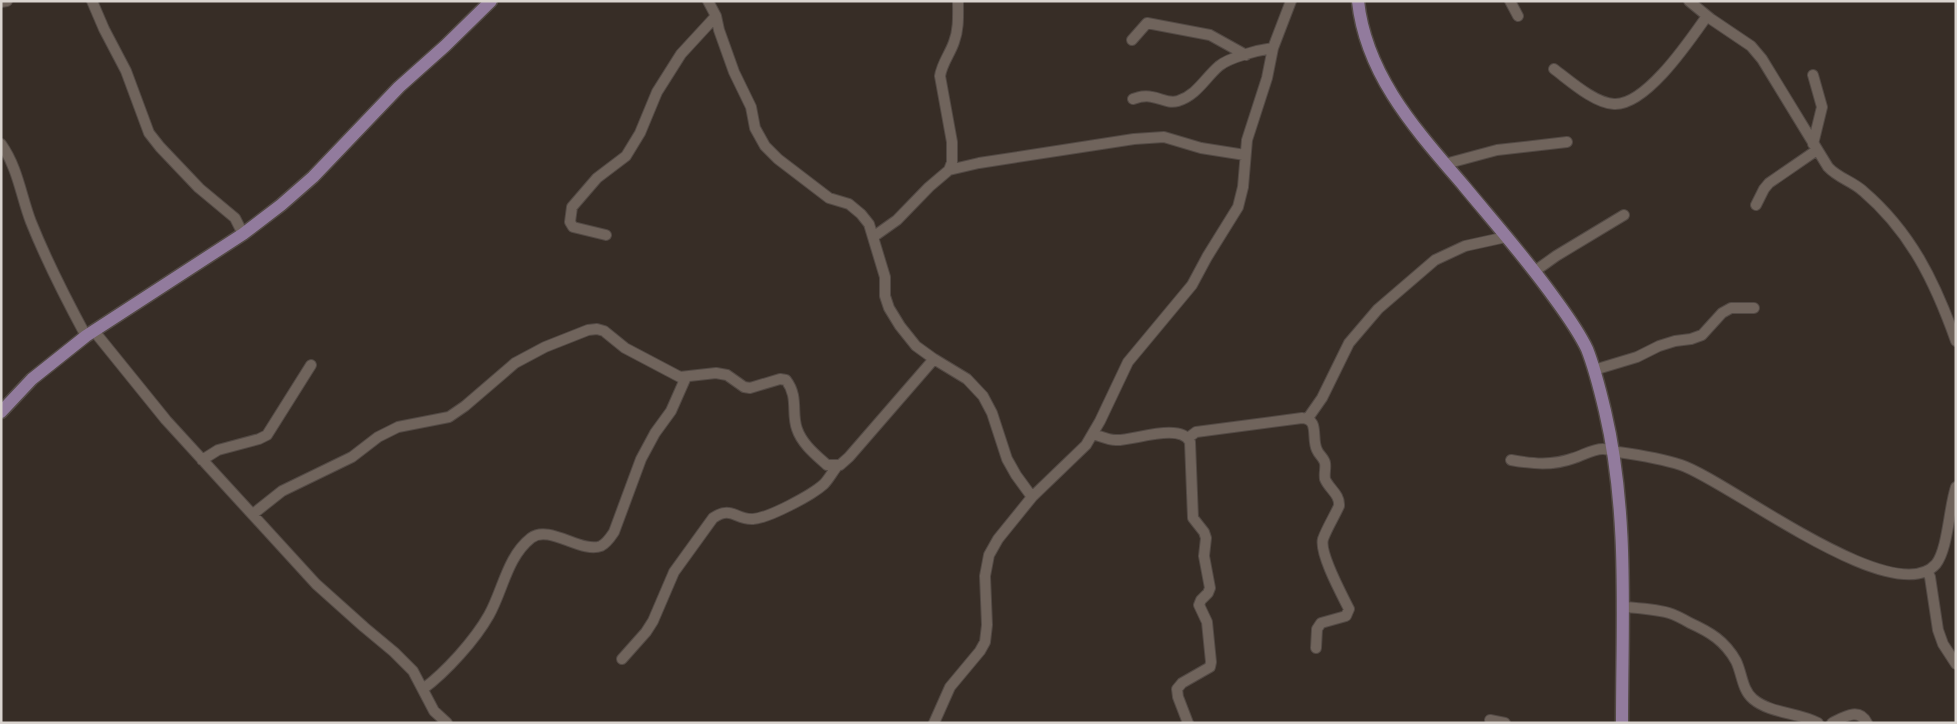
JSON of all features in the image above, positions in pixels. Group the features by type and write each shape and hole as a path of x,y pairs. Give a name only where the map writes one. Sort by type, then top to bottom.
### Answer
{"main road":[{"path":"1,412 32,379 90,333 267,217 313,177 399,87 491,1"},
{"path":"1358,1 1367,46 1387,88 1407,117 1445,164 1535,271 1574,325 1594,370 1614,451 1620,508 1623,607 1622,723"}],"street":[{"path":"1,2 6,1"},
{"path":"92,1 126,71 149,133 199,188 235,218 243,234"},
{"path":"708,1 716,16 734,72 752,107 755,128 764,146 829,198 849,204 869,224 885,277 885,296 889,308 916,346 966,379 983,396 992,413 1007,459 1032,498"},
{"path":"949,170 952,162 952,142 940,76 941,67 954,44 958,1"},
{"path":"934,723 950,687 980,651 985,642 987,625 986,576 989,555 998,539 1032,498 1073,460 1086,445 1128,362 1192,285 1238,207 1243,187 1247,140 1267,78 1274,48 1291,1"},
{"path":"1510,1 1518,16"},
{"path":"1690,1 1707,16 1751,46 1762,59 1815,147 1833,173 1862,190 1908,240 1919,256 1942,300 1956,341"},
{"path":"606,235 574,227 570,222 572,207 597,178 626,156 640,133 657,92 681,54 716,16"},
{"path":"1554,69 1600,101 1613,104 1625,103 1639,96 1658,79 1678,57 1707,16"},
{"path":"1132,40 1147,22 1210,34 1246,55"},
{"path":"1133,99 1152,97 1166,102 1178,101 1202,86 1218,67 1225,62 1274,48"},
{"path":"1756,205 1769,183 1815,147 1822,107 1813,75"},
{"path":"873,237 897,220 929,187 949,170 979,163 1134,139 1164,137 1201,148 1245,154"},
{"path":"1445,164 1497,150 1567,142"},
{"path":"1,144 16,174 30,220 61,290 90,333 202,460 316,584 413,671 434,711 446,723"},
{"path":"1535,271 1556,256 1624,215"},
{"path":"1188,438 1196,432 1308,418 1322,398 1349,344 1378,309 1435,260 1465,246 1506,237"},
{"path":"1594,370 1638,357 1659,346 1702,335 1722,312 1732,308 1754,308"},
{"path":"252,514 282,491 352,457 378,437 398,427 449,417 466,406 515,363 545,347 588,330 604,331 625,348 674,375 686,377 716,373 727,375 744,387 750,388 780,379 786,380 791,386 796,428 804,443 827,465 838,465"},
{"path":"622,659 646,632 653,621 674,572 713,518 727,511 756,519 795,502 825,483 838,465 849,457 934,359"},
{"path":"202,460 218,450 267,435 311,365"},
{"path":"423,689 441,676 479,630 490,614 500,586 516,555 531,537 539,534 549,535 591,547 600,546 608,540 614,532 641,459 655,433 671,411 686,377"},
{"path":"1308,418 1313,425 1315,445 1325,462 1326,480 1337,495 1339,502 1323,543 1328,565 1349,609 1346,616 1320,623 1317,629 1316,648"},
{"path":"1093,434 1117,440 1159,433 1183,434 1190,442 1193,518 1204,532 1206,538 1204,556 1210,588 1199,605 1208,622 1211,662 1210,667 1182,683 1177,689 1178,697 1188,723"},
{"path":"1511,460 1541,465 1560,463 1593,450 1604,449 1643,455 1682,465 1709,477 1786,526 1860,562 1897,573 1911,574 1927,571 1936,563 1942,551 1956,487"},
{"path":"1927,571 1930,577 1938,630 1943,644 1956,664"},
{"path":"1623,607 1671,613 1711,632 1729,650 1737,663 1746,690 1755,701 1779,711 1809,718 1818,723"},
{"path":"1832,723 1848,715 1856,714 1864,717 1867,723"},
{"path":"1490,720 1505,723"}]}
